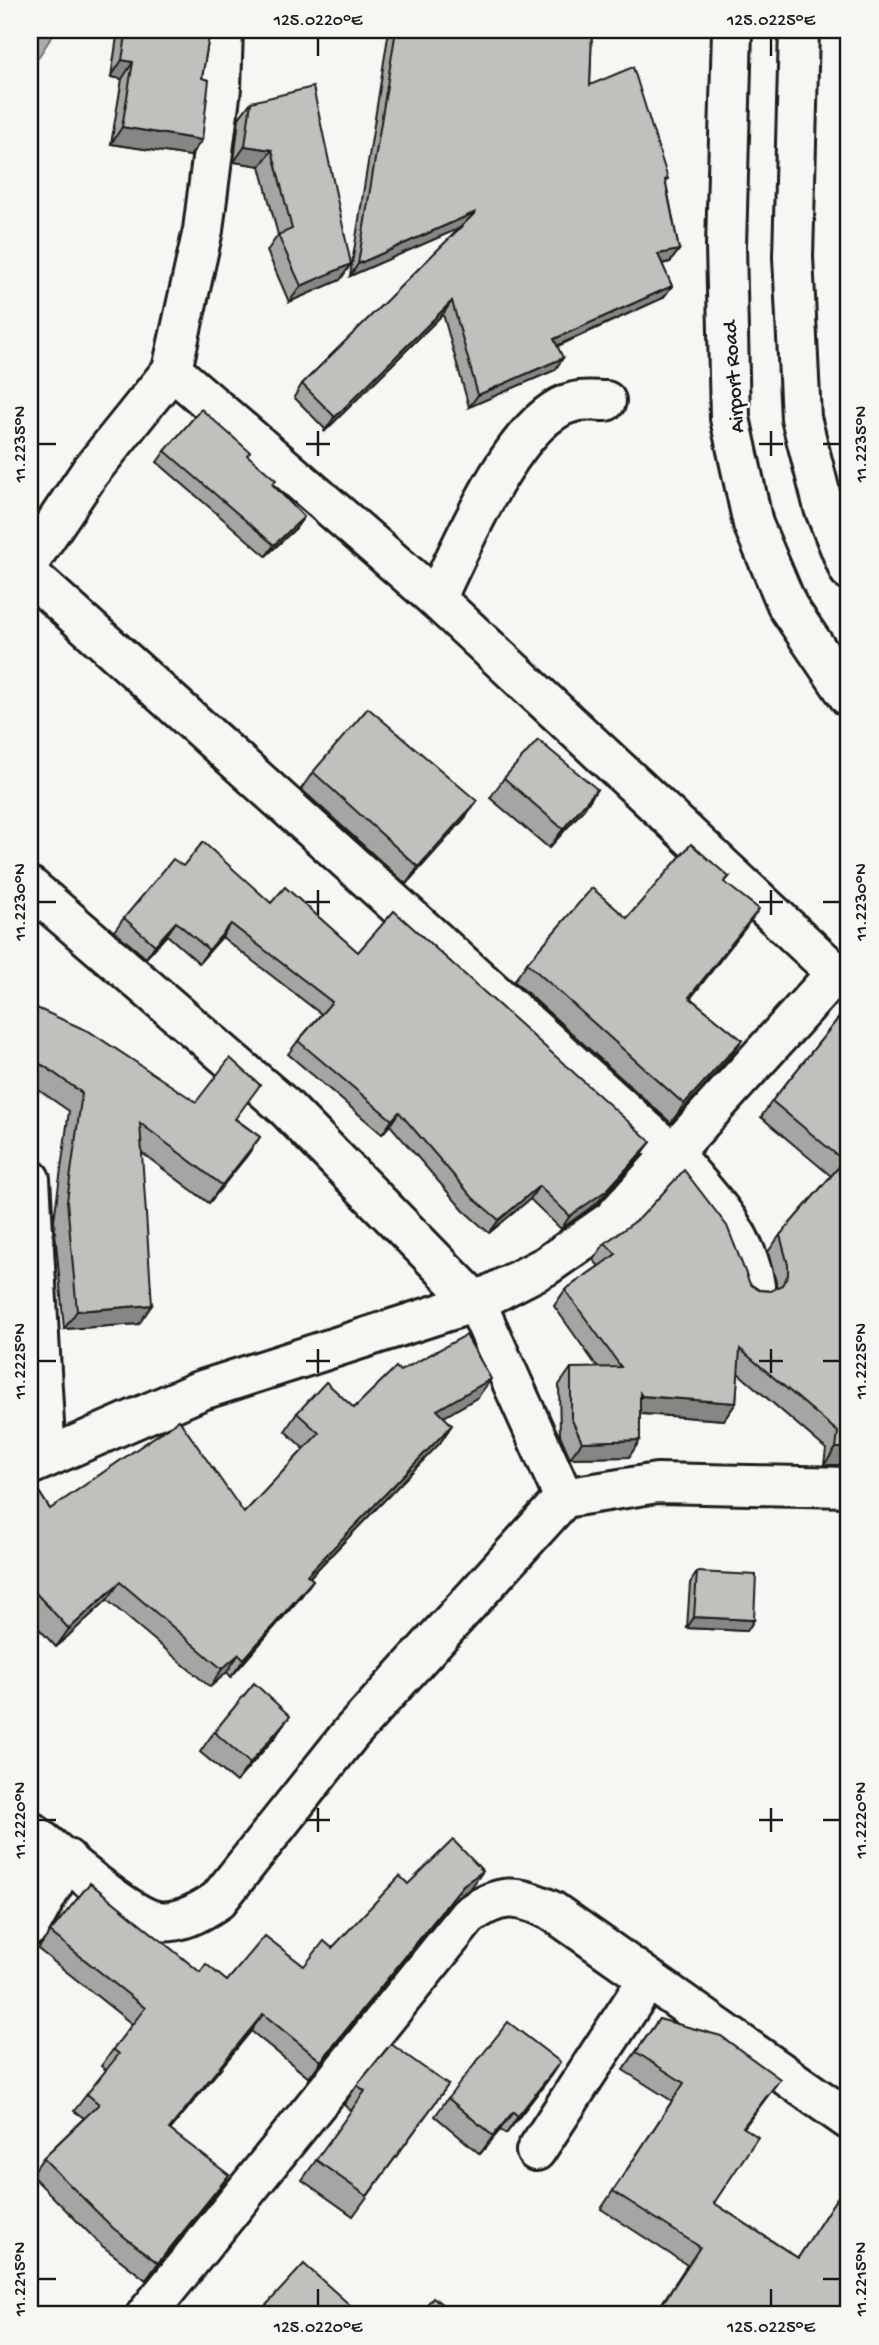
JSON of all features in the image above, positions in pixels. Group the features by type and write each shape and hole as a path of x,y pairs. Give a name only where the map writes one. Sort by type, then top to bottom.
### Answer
{"street":[{"path":"30,561 90,472 172,370 203,230 221,88 223,30"},
{"name":"Airport Road","path":"732,30 726,246 730,418 753,524 788,607 849,698"},
{"path":"799,30 793,257 801,418 824,508 849,570"},
{"path":"30,1179 38,1462 200,1391 476,1302 546,1266 612,1220 843,979 436,599 172,370"},
{"path":"436,599 501,469 529,434 553,412 573,402 606,401"},
{"path":"30,575 673,1154 738,1234 752,1267 755,1286"},
{"path":"30,887 284,1106 476,1302 564,1498"},
{"path":"30,1831 130,1908 152,1920 174,1921 199,1913 218,1900 350,1734 564,1498 657,1483 849,1488"},
{"path":"30,1926 67,1859"},
{"path":"146,2315 468,1916 488,1902 508,1898 531,1901 541,1906 849,2120"},
{"path":"536,2151 648,1979"}],"shaded area":[{"path":"30,30 56,30 30,70"}],"building":[{"path":"127,30 210,30 202,78 209,80 202,140 122,127 133,62 122,60"},
{"path":"396,30 592,30 590,85 633,67 668,179 665,180 679,250 658,254 672,286 554,339 563,358 478,395 452,301 333,419 334,416 302,384 476,212 358,264"},
{"path":"313,87 351,264 301,286 278,235 292,229 272,150 245,146 251,102"},
{"path":"201,409 250,452 247,455 276,480 272,484 304,517 274,545 165,451"},
{"path":"368,708 477,801 418,867 313,772"},
{"path":"538,740 597,789 563,829 504,778"},
{"path":"203,842 271,903 285,887 358,952 394,911 651,1142 607,1190 570,1216 539,1186 499,1220 473,1198 399,1112 392,1120 298,1041 332,1002 231,924 209,950 176,922 155,945 124,918 173,859 183,866"},
{"path":"691,844 729,877 724,882 759,909 689,997 742,1040 684,1104 527,963 592,888 627,918"},
{"path":"30,1005 90,1032 196,1102 230,1058 260,1085 235,1119 260,1137 222,1185 140,1123 152,1305 77,1311 67,1201 82,1093 44,1066 30,1060"},
{"path":"849,1005 849,1448 836,1448 838,1432 740,1349 736,1403 642,1396 640,1393 640,1440 582,1442 571,1418 571,1368 621,1367 565,1290 616,1254 605,1243 640,1218 684,1170 727,1226 750,1284 759,1290 771,1291 782,1285 788,1275 788,1265 780,1235 844,1161 772,1101"},
{"path":"466,1335 491,1379 437,1410 452,1425 307,1575 313,1580 244,1659 239,1654 222,1669 120,1582 69,1629 33,1590 30,1593 30,1478 50,1509 179,1420 244,1513 319,1433 297,1413 326,1382 354,1408 396,1367 400,1371"},
{"path":"697,1572 756,1575 754,1620 694,1617"},
{"path":"254,1683 290,1716 250,1763 214,1732"},
{"path":"453,1840 483,1871 463,1885 321,2061 263,2014 169,2129 229,2175 158,2263 113,2228 43,2158 99,2104 87,2094 119,2054 113,2049 145,2008 50,1932 90,1883 200,1972 206,1964 227,1981 265,1936 304,1966 324,1941 332,1948 400,1876 408,1884"},
{"path":"659,2019 721,2036 780,2079 743,2127 758,2137 714,2203 798,2258 836,2199 849,2207 849,2308 845,2315 840,2315 826,2306 820,2315 655,2315 700,2247 613,2191 684,2083 636,2052"},
{"path":"508,2022 560,2062 518,2116 513,2112 493,2136 448,2098"},
{"path":"391,2044 448,2085 367,2196 316,2160 365,2091 357,2085"},
{"path":"304,2264 361,2315 257,2315"},
{"path":"433,2297 456,2315 419,2315"}]}
